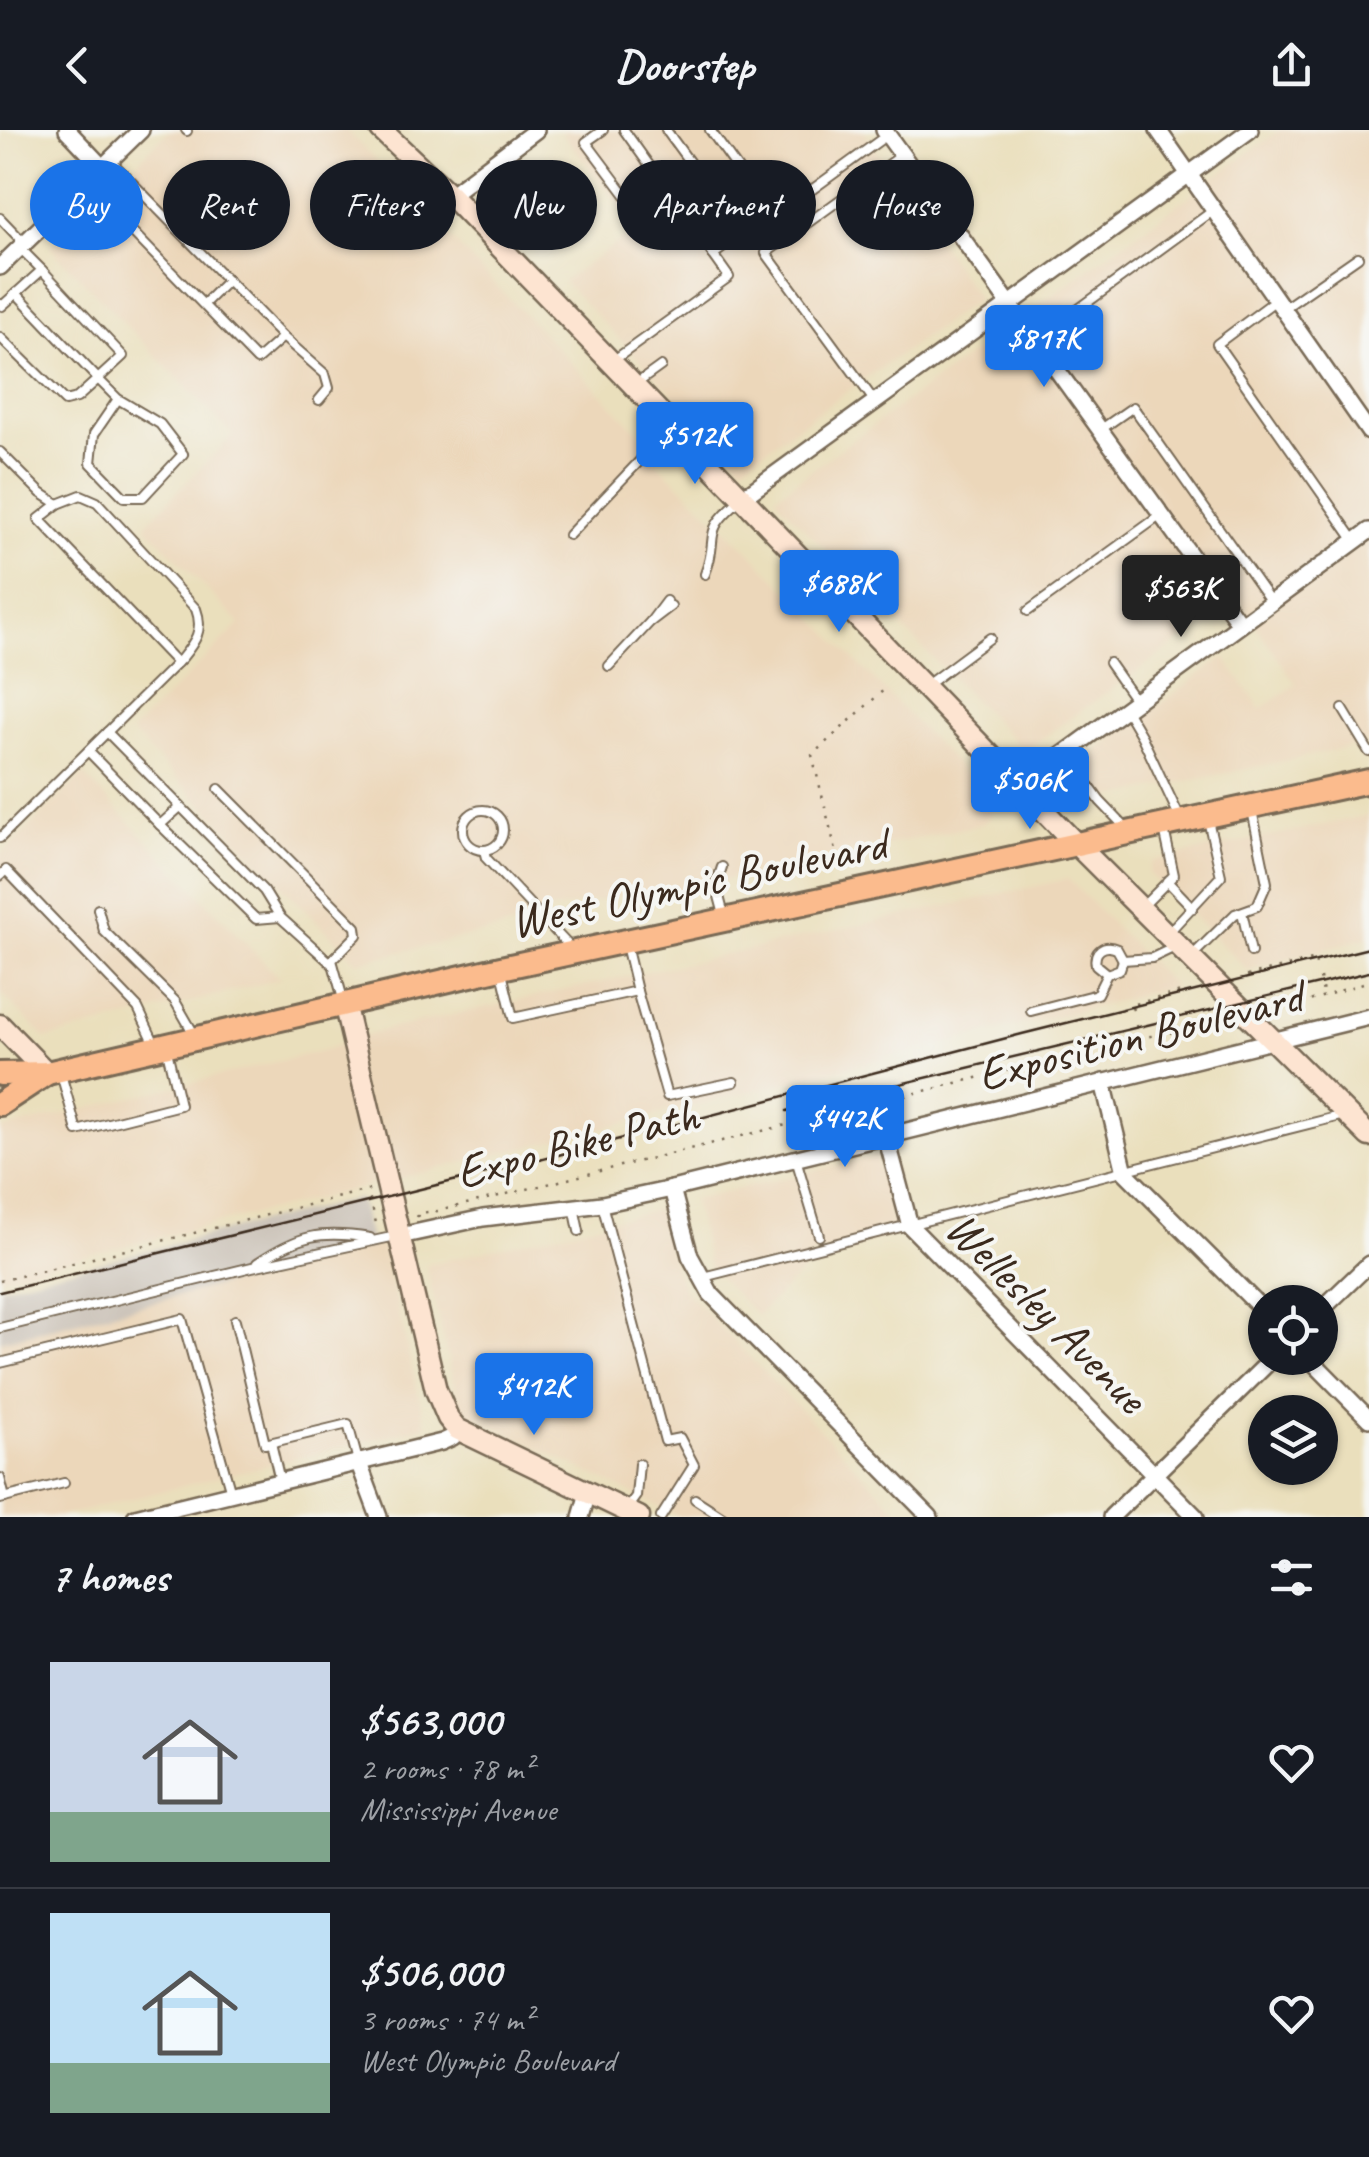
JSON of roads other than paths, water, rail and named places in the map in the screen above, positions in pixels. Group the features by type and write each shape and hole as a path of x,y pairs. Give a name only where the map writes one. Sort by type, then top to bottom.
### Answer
{"main road":[{"path":"381,130 413,160"},
{"path":"456,201 1075,843 1357,1115 1369,1136"},
{"name":"West Olympic Boulevard","path":"54,1071 501,968 1369,781"},
{"path":"344,1003 436,1390 448,1418 457,1429 632,1514"},
{"path":"0,1025 54,1071"},
{"path":"0,1074 54,1071"},
{"path":"0,1104 54,1071"}],"street":[{"path":"67,130 102,160"},
{"path":"111,160 142,130"},
{"path":"1158,130 1369,432"},
{"path":"741,499 1250,130"},
{"path":"456,190 529,132"},
{"path":"886,132 1240,624"},
{"path":"0,267 30,237"},
{"path":"1020,786 1362,536"},
{"name":"Exposition Boulevard","path":"400,1236 483,1218 602,1204 672,1190 1369,1017"},
{"path":"1102,1082 1126,1172 1248,1295"},
{"name":"Wellesley Avenue","path":"886,1136 910,1226 1196,1517"},
{"path":"672,1190 690,1256 710,1294 930,1517"},
{"path":"1338,1294 1369,1264"},
{"path":"1111,1517 1256,1375"},
{"path":"1325,1375 1369,1420"},
{"path":"135,1517 160,1514 230,1493 442,1442 453,1437 457,1429"},
{"path":"358,1462 379,1517"},
{"path":"582,1517 588,1493"}],"lane":[{"path":"602,130 586,142 617,183"},
{"path":"624,130 645,160"},
{"path":"666,130 742,234 713,255"},
{"path":"710,130 773,218 886,132"},
{"path":"875,402 766,253 902,155"},
{"path":"143,199 283,337 326,374 329,388 319,400"},
{"path":"1036,340 1214,210"},
{"path":"0,218 42,270 123,356 77,398 65,400 2,344"},
{"path":"143,242 257,360 283,337"},
{"path":"610,363 729,277 709,250"},
{"path":"1358,257 1217,344 1362,536"},
{"path":"1,306 42,270"},
{"path":"204,304 228,280"},
{"path":"16,292 118,398 160,424 183,454 143,498 124,496 91,463 94,434 118,398"},
{"path":"634,386 661,366"},
{"path":"1100,430 1133,407 1271,602"},
{"path":"568,535 672,428"},
{"path":"0,452 41,493 58,504"},
{"path":"0,838 177,663 196,642 200,631 196,609 97,502 80,495 58,504 39,519 177,663"},
{"path":"704,570 712,561 710,547 716,521 741,499"},
{"path":"1028,611 1162,515"},
{"path":"608,666 668,604"},
{"path":"924,686 990,638"},
{"path":"1108,663 1130,705 1172,823 1174,875 1141,907"},
{"path":"1343,709 1369,752"},
{"path":"107,732 264,891 280,917 333,965"},
{"path":"88,751 256,918 280,917"},
{"path":"1066,752 1100,801 1129,832"},
{"path":"218,789 356,927 357,935 332,960 344,1003"},
{"path":"1123,960 1152,958 1257,906 1267,883 1250,806"},
{"path":"160,825 180,808"},
{"path":"480,810 493,812 503,828 496,846 484,850 471,846 464,835 465,822 480,810"},
{"path":"1179,945 1193,908 1221,876 1206,815"},
{"path":"484,850 486,858 575,952"},
{"path":"722,868 716,885 725,920"},
{"path":"0,876 6,870 138,1008 162,1047 180,1105 77,1130 54,1071"},
{"path":"1168,881 1193,908"},
{"path":"98,910 104,931 175,1001 196,1038"},
{"path":"1242,912 1251,952"},
{"path":"625,942 668,1096 734,1082"},
{"path":"1031,1011 1097,994 1107,974 1120,969 1123,960 1114,947 1101,949 1096,956 1096,965 1107,974"},
{"path":"501,968 513,1018 637,991"},
{"path":"700,1278 1357,1115"},
{"path":"796,1159 819,1236"},
{"path":"602,1204 665,1441 680,1438 694,1465 660,1517"},
{"path":"574,1206 580,1231"},
{"path":"252,1267 287,1244 333,1232 375,1239"},
{"path":"0,1328 400,1236"},
{"path":"0,1363 182,1319 230,1493"},
{"path":"235,1320 265,1444 348,1424 358,1462"},
{"path":"270,1443 280,1481"},
{"path":"632,1514 640,1464"},
{"path":"0,1478 2,1499 64,1483"},
{"path":"694,1500 723,1517"}],"tram line":[{"path":"0,1292 543,1159 1369,948"},
{"path":"787,1111 1369,972"}]}
